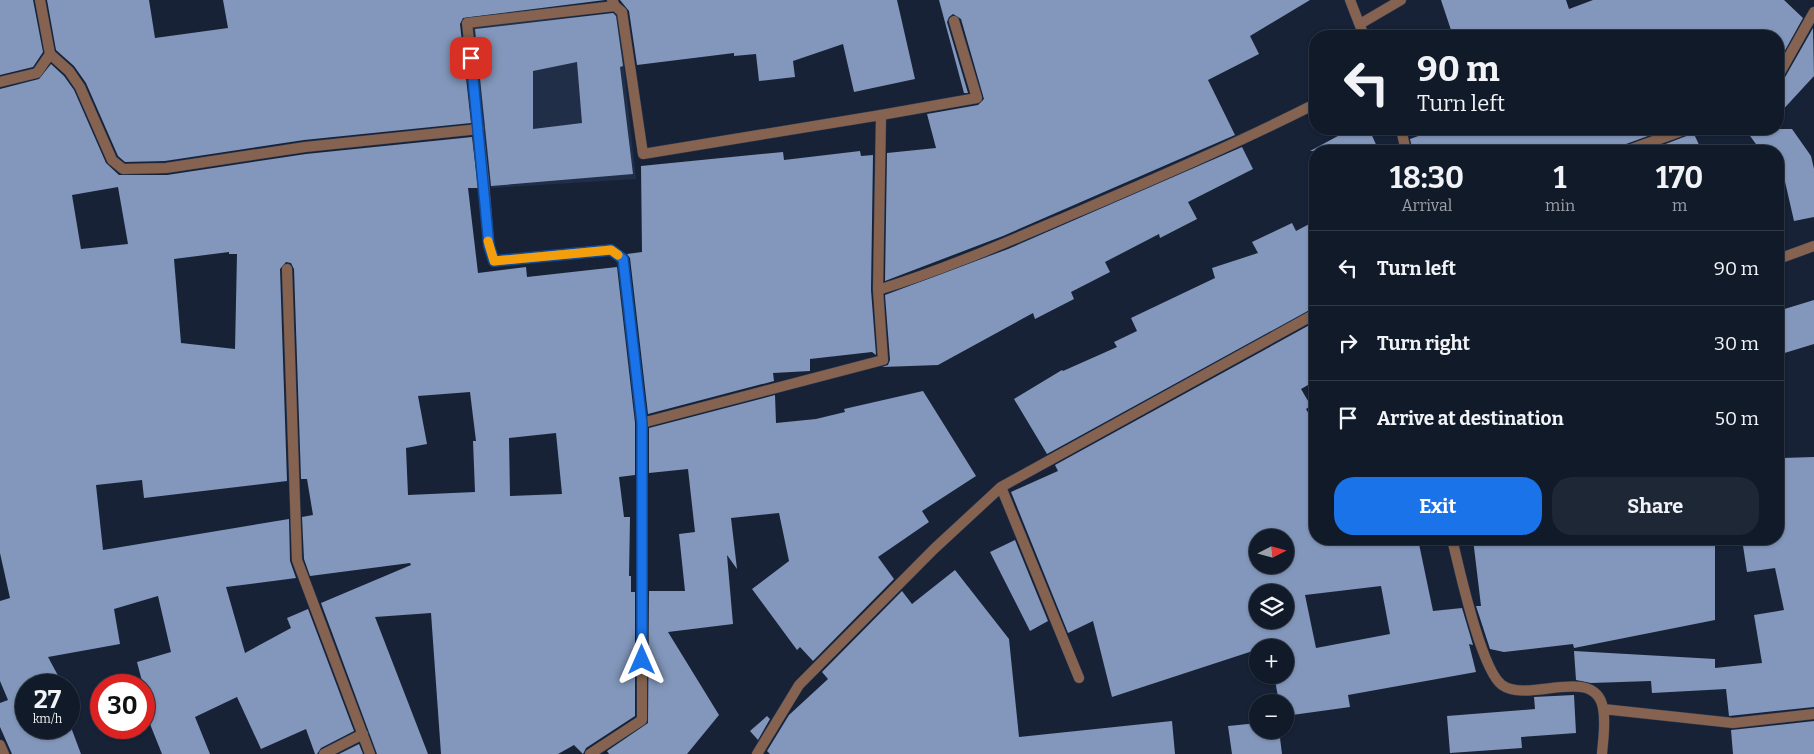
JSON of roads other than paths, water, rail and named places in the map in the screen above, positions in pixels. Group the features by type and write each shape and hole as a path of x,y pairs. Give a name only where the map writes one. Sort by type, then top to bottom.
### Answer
{"street":[{"path":"40,0 50,54 70,71 80,87 112,160 123,169 166,168 305,147 479,129"},
{"path":"1350,0 1362,30"},
{"path":"1360,24 1401,0"},
{"path":"592,754 642,720 642,423 623,259 611,250 494,261 489,246 479,129 467,23 614,3 622,12 643,154 977,98 954,21"},
{"path":"1784,65 1814,12"},
{"path":"0,82 37,73 50,54"},
{"path":"878,290 905,282 1028,233 1243,141 1309,107"},
{"path":"642,423 883,360 878,290 881,115"},
{"path":"1643,145 1670,135"},
{"path":"1784,257 1814,246"},
{"path":"287,269 297,560 370,754"},
{"path":"757,754 799,685 934,549 1001,487 1309,317"},
{"path":"1001,487 1079,678"},
{"path":"1454,545 1476,631 1491,670 1501,685 1516,691 1577,686 1591,690 1600,698 1603,709 1602,754"},
{"path":"1603,709 1733,723 1814,714"},
{"path":"324,754 363,734"},
{"path":"0,745 4,754"}]}
